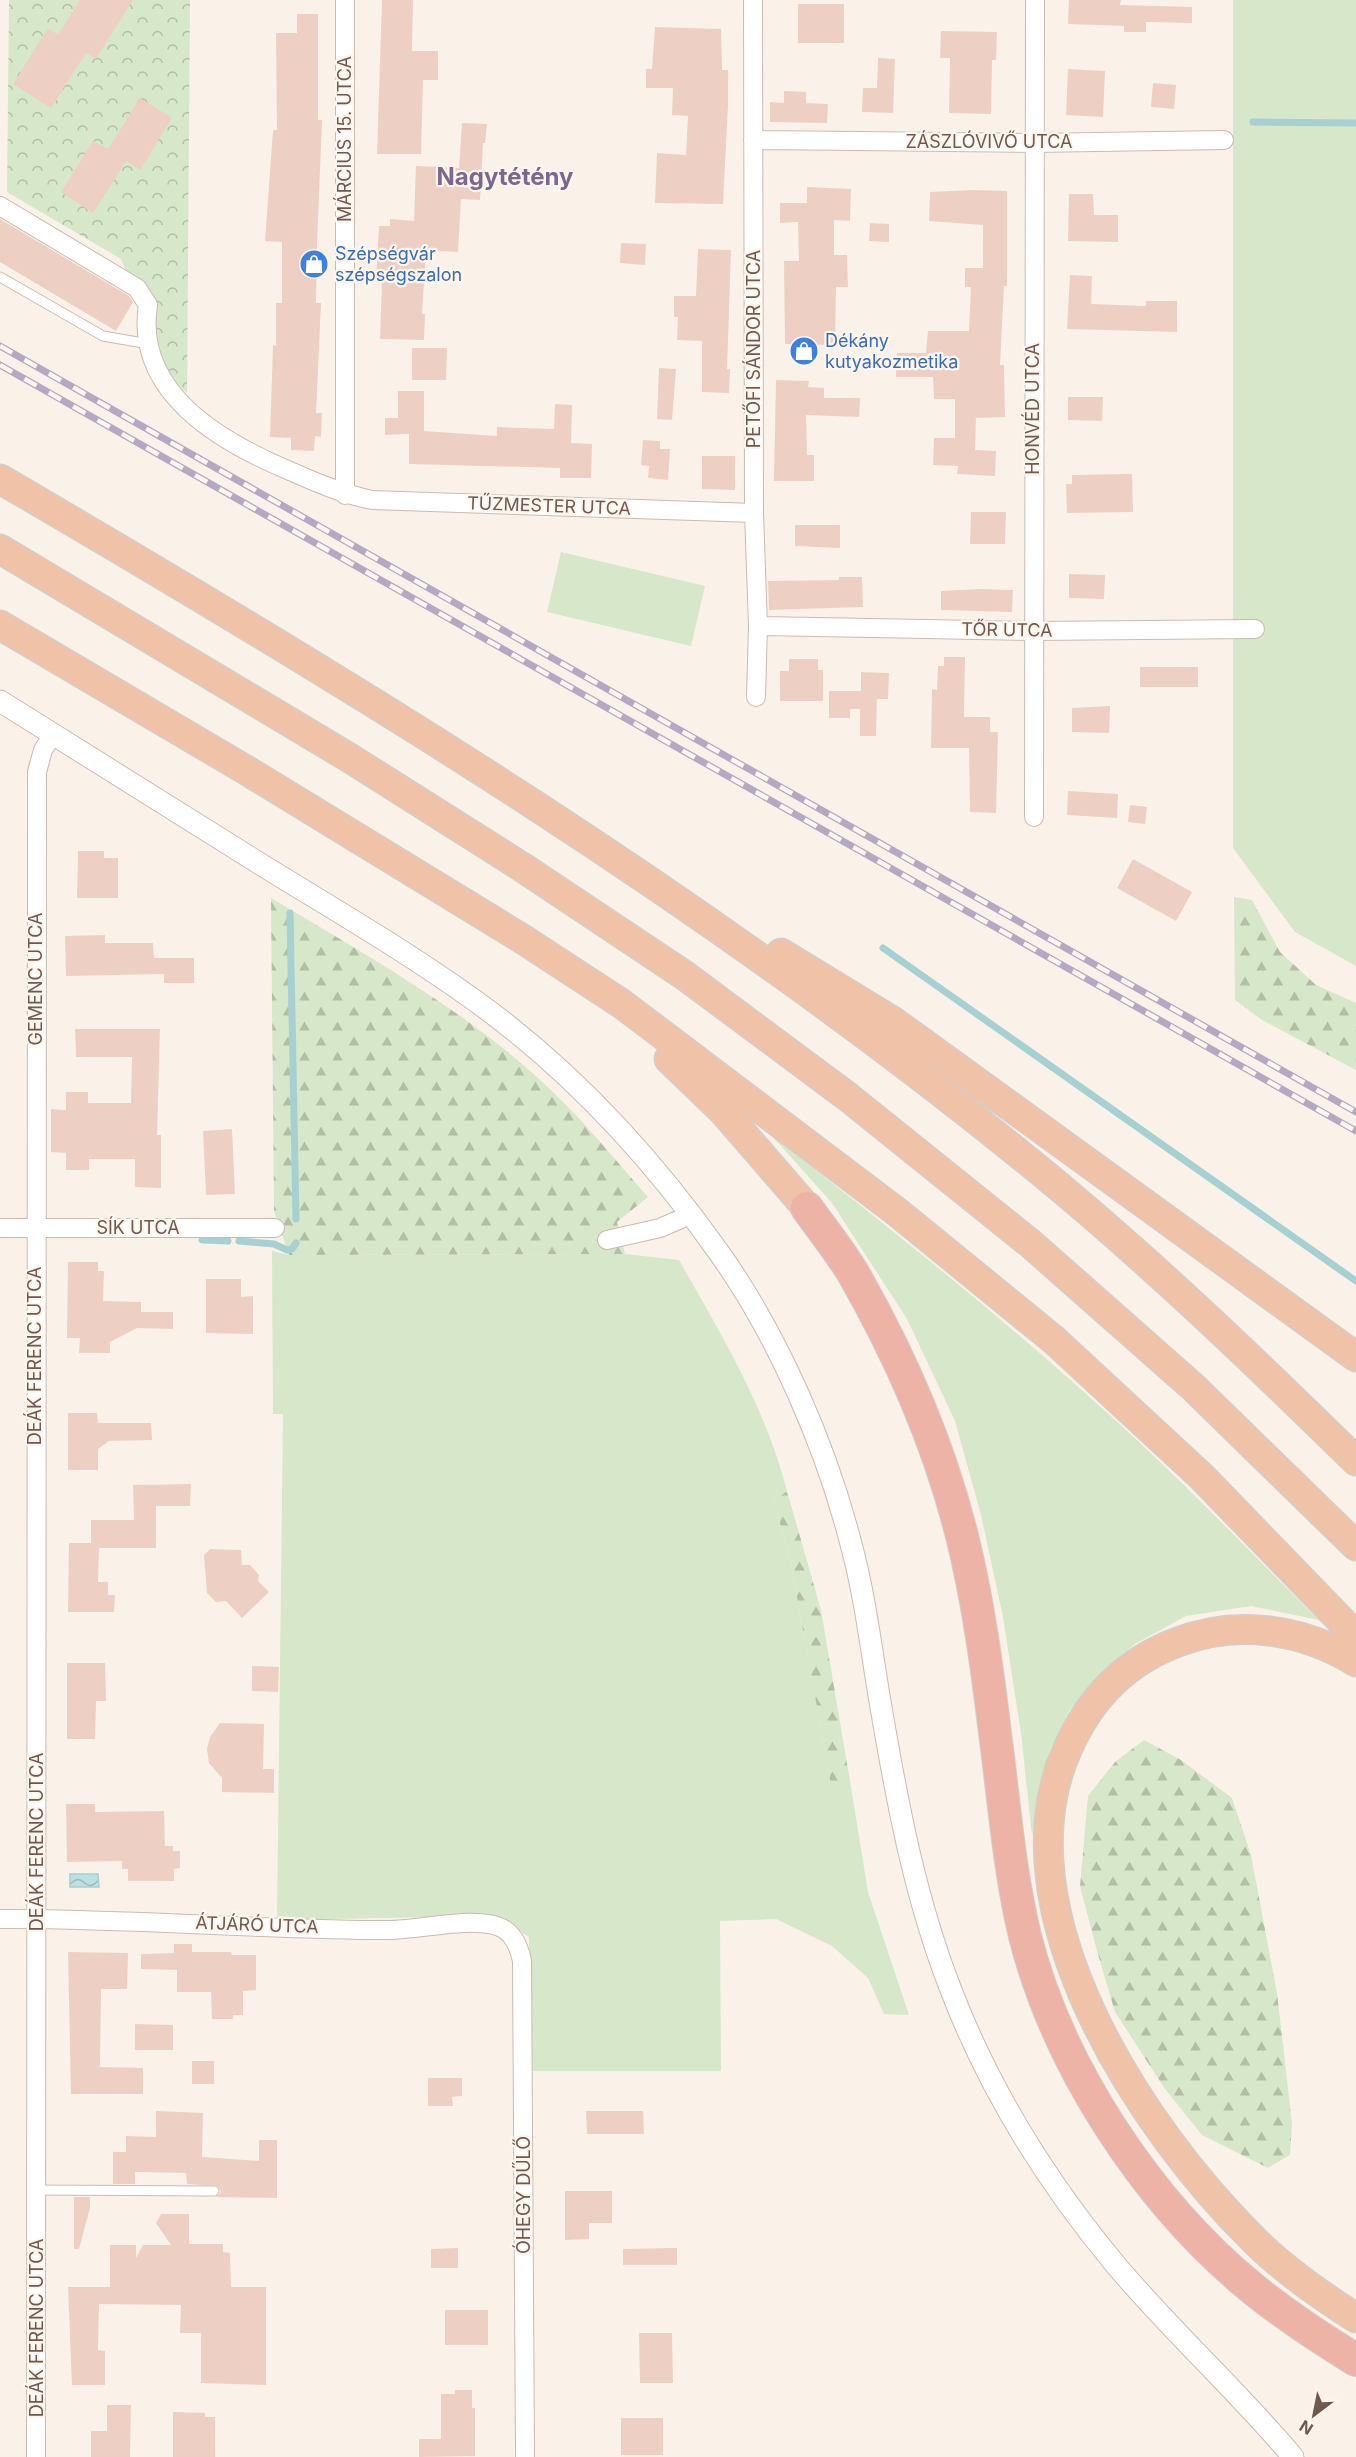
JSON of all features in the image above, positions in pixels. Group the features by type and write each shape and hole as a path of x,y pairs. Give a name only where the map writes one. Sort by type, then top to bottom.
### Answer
{"highway":[{"path":"0,479 224,610 383,708 560,819 693,909 851,1024 1043,1173 1234,1342 1356,1461"},
{"path":"0,549 348,757 522,867 684,975 848,1097 1031,1244 1193,1387 1356,1546"},
{"path":"0,625 236,764 521,938 622,1004 720,1077 897,1212 1054,1340 1202,1477 1356,1636"},
{"path":"693,909 792,959 894,1022 1356,1357"},
{"path":"521,938 682,1070 753,1144 807,1208 851,1270 922,1414 945,1478 972,1580 995,1731 1005,1820 1026,1937 1051,2009 1073,2059 1106,2120 1129,2153 1158,2191 1208,2247 1275,2306 1356,2360"},
{"path":"1356,1662 1337,1650 1296,1635 1253,1629 1217,1630 1196,1635 1154,1652 1119,1675 1096,1699 1075,1731 1061,1765 1050,1803 1047,1846 1054,1899 1083,1994 1102,2034 1156,2125 1213,2198 1256,2242 1298,2278 1356,2318"}],"street":[{"name":"MÁRCIUS 15. UTCA","path":"345,0 345,495"},
{"name":"PETŐFI SÁNDOR UTCA","path":"753,0 754,513 758,626 756,697"},
{"name":"HONVÉD UTCA","path":"1034,817 1033,143 1035,0"},
{"name":"ZÁSZLÓVIVŐ UTCA","path":"753,140 1033,143 1224,140"},
{"name":"TŰZMESTER UTCA","path":"0,206 137,288 148,305 145,323 157,372 172,395 191,416 221,436 270,462 345,495 372,500 754,513"},
{"name":"TŐR UTCA","path":"758,626 1034,631 1255,629"},
{"path":"0,700 472,999 549,1061 586,1096 659,1175 722,1257 778,1354 801,1405 837,1498 851,1545 864,1604 904,1837 950,1988 981,2061 1020,2130 1066,2199 1115,2264 1293,2457"},
{"name":"GEMENC UTCA","path":"35,1227 37,771 43,750 52,734"},
{"path":"607,1240 660,1228 690,1215"},
{"name":"DEÁK FERENC UTCA","path":"35,1227 36,2457"},
{"name":"SÍK UTCA","path":"0,1228 275,1228"},
{"name":"ÁTJÁRÓ UTCA","path":"0,1919 389,1930 483,1924 498,1927 511,1935"},
{"name":"ÓHEGY DŰLŐ","path":"511,1935 519,1947 522,1961 525,2457"}],"lane":[{"path":"0,277 103,336 149,344"},
{"path":"37,2190 214,2191"}],"green space":[{"path":"9,0 190,0 187,393 167,374 121,259 7,192"},
{"path":"1233,0 1356,0 1356,966 1295,932 1233,848"},
{"path":"561,552 705,586 691,646 547,612"},
{"path":"1234,897 1252,900 1280,952 1316,985 1356,1003 1356,1070 1262,1020 1235,1000"},
{"path":"271,898 387,967 463,1018 534,1074 566,1105 648,1197 617,1222 625,1254 289,1255 274,1211"},
{"path":"772,1136 959,1285 1050,1362 1184,1485 1319,1620 1251,1606 1186,1616 1135,1644 1099,1675 1069,1711 1050,1749 1032,1836 1021,1733 1003,1617 981,1515 955,1421 907,1319 832,1203"},
{"path":"272,1251 289,1255 625,1254 679,1260 741,1372 778,1460 787,1491 774,1501 790,1559 832,1789 851,1787 868,1892 909,2015 884,2014 868,1978 832,1946 776,1919 720,1921 721,2071 531,2071 529,1937 492,1916 277,1920 283,1414 273,1414"},
{"path":"787,1491 821,1610 851,1787 832,1790 790,1559 774,1501"},
{"path":"1144,1740 1181,1760 1232,1798 1251,1855 1277,1993 1292,2124 1290,2155 1268,2168 1202,2135 1165,2089 1115,2012 1097,1951 1080,1886 1088,1796 1115,1762"}],"water":[{"path":"70,1874 98,1874 99,1887 70,1887"}],"building":[{"path":"80,0 133,0 96,59 86,53 51,108 13,84 48,28 58,35"},
{"path":"382,0 413,0 412,51 438,51 438,80 423,80 421,154 377,154"},
{"path":"1069,0 1121,0 1120,5 1192,7 1192,23 1146,22 1146,32 1124,32 1124,26 1068,24"},
{"path":"798,4 844,4 844,43 798,43"},
{"path":"297,14 318,14 318,120 322,120 316,303 321,303 316,413 322,413 321,437 315,436 314,451 291,450 291,438 270,437 273,345 276,346 276,303 282,303 282,242 265,241 273,130 277,130 276,33 297,33"},
{"path":"655,27 721,29 722,70 728,70 723,204 655,203 657,153 686,155 688,116 672,115 673,88 646,88 646,69 652,69"},
{"path":"941,31 997,32 996,60 992,60 991,114 949,113 950,58 940,58"},
{"path":"878,58 895,59 893,113 862,112 863,88 877,88"},
{"path":"1068,69 1105,71 1103,117 1066,115"},
{"path":"1153,83 1176,85 1174,109 1151,107"},
{"path":"784,91 806,92 806,103 828,104 827,123 770,122 770,102 784,103"},
{"path":"140,98 172,118 140,170 126,161 93,213 61,192 93,141 108,149"},
{"path":"462,123 487,124 485,143 483,143 480,200 461,199 458,252 426,250 422,314 425,314 424,340 380,339 382,281 376,281 379,226 390,226 390,219 414,221 416,166 459,168"},
{"path":"807,187 851,189 850,221 834,220 834,255 847,255 848,287 836,287 835,345 785,344 784,261 799,261 798,222 780,223 780,203 807,203"},
{"path":"1007,191 1007,286 1004,286 1000,365 1004,365 1005,417 976,418 975,450 996,451 995,476 957,474 958,466 933,465 934,438 955,438 955,399 934,399 933,377 896,377 897,353 926,353 928,331 969,331 971,287 965,287 965,268 983,268 983,225 929,221 930,192"},
{"path":"1069,194 1093,194 1094,215 1118,215 1118,242 1068,241"},
{"path":"0,219 129,296 133,302 116,331 0,262"},
{"path":"870,223 889,224 889,242 869,241"},
{"path":"621,243 646,244 645,265 620,263"},
{"path":"698,249 731,250 727,369 730,369 729,393 702,392 702,341 677,340 678,317 674,317 674,296 696,296"},
{"path":"1070,275 1092,276 1091,304 1146,306 1146,301 1177,301 1177,332 1067,329"},
{"path":"412,348 447,348 446,380 412,380"},
{"path":"659,368 676,369 672,420 657,419"},
{"path":"776,380 809,381 808,387 824,388 824,398 860,398 859,417 806,415 807,455 814,455 814,481 774,481"},
{"path":"398,391 424,391 424,431 497,436 497,427 554,429 555,404 572,405 571,443 592,444 591,478 560,478 560,468 409,464 409,434 385,435 385,418 398,418"},
{"path":"1068,397 1103,397 1102,421 1068,420"},
{"path":"643,440 660,441 660,449 670,449 668,480 648,478 649,466 641,465"},
{"path":"702,456 735,456 735,490 702,489"},
{"path":"1132,474 1133,512 1067,513 1066,484 1072,484 1072,475"},
{"path":"971,512 1006,512 1005,544 970,544"},
{"path":"795,525 840,525 840,548 795,546"},
{"path":"1069,574 1105,575 1104,599 1069,598"},
{"path":"839,577 862,577 863,607 769,610 768,581 839,580"},
{"path":"1013,590 1012,612 941,610 941,591"},
{"path":"944,657 965,657 964,717 990,717 990,732 998,732 996,813 970,812 969,748 931,748 932,689 937,690 938,666 944,666"},
{"path":"789,659 818,659 818,670 823,670 823,701 780,701 780,671 789,671"},
{"path":"1140,667 1198,667 1198,687 1140,687"},
{"path":"861,672 889,673 888,699 877,699 876,736 860,736 860,709 850,709 850,718 829,718 829,691 861,691"},
{"path":"1110,706 1109,733 1072,732 1072,708"},
{"path":"1068,791 1118,794 1117,818 1067,815"},
{"path":"1130,805 1147,807 1145,824 1128,822"},
{"path":"78,851 104,851 104,858 118,858 118,898 77,898"},
{"path":"1133,859 1192,892 1176,921 1117,888"},
{"path":"105,935 105,943 153,943 154,958 194,958 194,983 164,983 164,974 66,976 65,936"},
{"path":"75,1029 160,1029 157,1135 161,1135 161,1188 135,1187 135,1159 89,1159 89,1170 66,1170 66,1153 51,1152 51,1109 66,1110 66,1092 88,1092 88,1103 131,1103 132,1057 76,1057"},
{"path":"232,1129 235,1194 206,1195 203,1131"},
{"path":"68,1262 98,1262 98,1271 104,1271 103,1301 141,1302 141,1312 173,1312 173,1329 137,1328 110,1342 110,1353 79,1353 80,1338 67,1338"},
{"path":"206,1279 241,1279 241,1297 253,1296 253,1334 206,1333"},
{"path":"68,1413 97,1413 98,1423 151,1423 152,1440 109,1441 98,1449 98,1470 68,1470"},
{"path":"191,1484 190,1506 156,1506 156,1548 99,1548 98,1582 108,1582 108,1595 115,1595 114,1612 68,1612 69,1543 91,1543 91,1520 134,1520 133,1485"},
{"path":"210,1549 241,1550 242,1565 250,1565 259,1575 258,1581 269,1592 242,1618 226,1601 216,1602 207,1593 204,1555"},
{"path":"67,1663 105,1663 106,1701 96,1701 95,1739 67,1739"},
{"path":"252,1666 279,1667 278,1692 252,1691"},
{"path":"220,1723 264,1724 263,1769 274,1769 274,1793 222,1792 222,1778 209,1763 207,1749 210,1737"},
{"path":"66,1804 95,1804 95,1812 164,1811 165,1846 173,1846 173,1851 180,1851 180,1868 174,1869 174,1881 128,1881 128,1869 122,1869 122,1861 67,1862"},
{"path":"174,1944 192,1944 192,1952 231,1952 232,1955 256,1955 256,1990 243,1991 243,2015 233,2015 233,2019 212,2019 211,1992 177,1992 177,1970 141,1969 141,1954 174,1953"},
{"path":"68,1952 128,1953 127,1989 101,1989 100,2067 143,2068 143,2094 71,2094"},
{"path":"135,2024 173,2025 173,2050 135,2050"},
{"path":"192,2061 214,2061 214,2084 192,2084"},
{"path":"428,2078 462,2078 462,2096 452,2097 453,2106 428,2106"},
{"path":"156,2111 203,2113 202,2157 259,2161 259,2140 277,2140 277,2198 216,2197 221,2192 218,2186 187,2184 186,2173 135,2172 135,2184 113,2184 113,2152 126,2152 126,2136 156,2137"},
{"path":"586,2111 643,2111 644,2134 587,2134"},
{"path":"565,2191 612,2191 612,2223 589,2223 589,2239 565,2240"},
{"path":"74,2197 90,2197 90,2208 79,2249 74,2249"},
{"path":"161,2214 189,2214 189,2244 223,2244 223,2252 230,2253 231,2287 266,2287 266,2385 201,2383 201,2333 180,2333 181,2305 99,2304 98,2350 105,2351 105,2385 72,2385 68,2287 110,2287 110,2245 136,2245 136,2258 143,2245 171,2245 156,2223"},
{"path":"458,2248 458,2268 431,2268 431,2249"},
{"path":"677,2248 677,2265 623,2265 623,2249"},
{"path":"445,2310 488,2310 488,2345 445,2345"},
{"path":"639,2333 672,2333 673,2383 640,2383"},
{"path":"455,2390 472,2390 472,2408 475,2408 475,2456 419,2457 419,2439 441,2439 441,2394 455,2394"},
{"path":"107,2405 131,2405 130,2457 91,2457 91,2431 107,2431"},
{"path":"173,2412 205,2413 205,2417 215,2417 215,2457 173,2457"},
{"path":"621,2418 663,2418 663,2455 621,2455"}],"waterway":[{"path":"1253,122 1356,123"},
{"path":"290,913 296,1219"},
{"path":"883,948 1356,1281"},
{"path":"202,1240 228,1241"},
{"path":"239,1241 274,1244 287,1250 292,1249 296,1243"}],"railway":[{"path":"0,346 1356,1112"},
{"path":"0,365 1356,1131"}],"place":[{"name":"Szépségvár szépségszalon","path":"314,264"},
{"name":"Dékány kutyakozmetika","path":"804,351"}],"district":[{"name":"Nagytétény","path":"505,177"}]}
